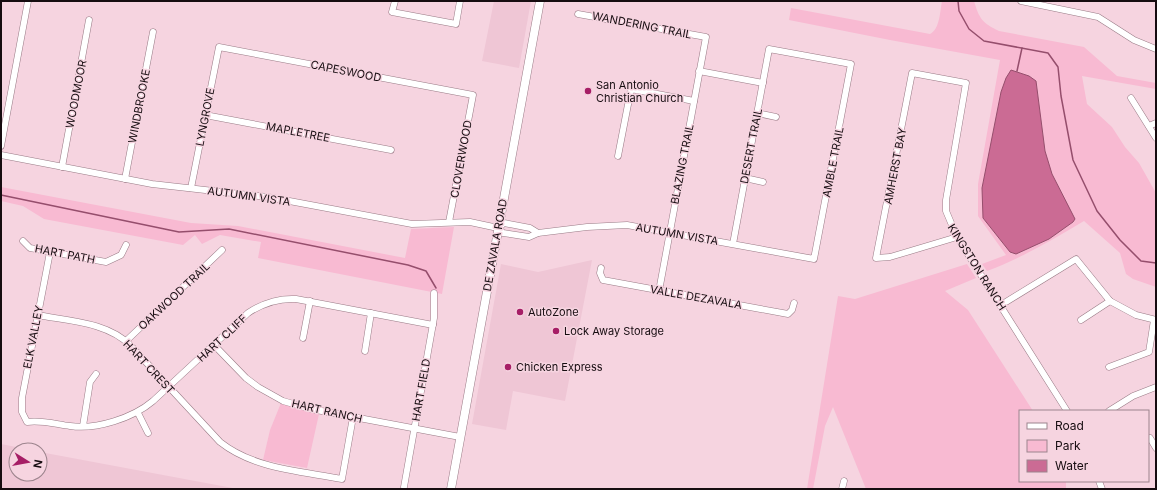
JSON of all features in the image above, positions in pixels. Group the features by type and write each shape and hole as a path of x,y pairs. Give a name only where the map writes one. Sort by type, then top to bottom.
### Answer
{"main road":[{"name":"DE ZAVALA ROAD","path":"451,489 540,1"}],"street":[{"path":"1,146 28,1"},
{"path":"395,1 392,12 456,24 460,1"},
{"path":"1021,1 1098,17 1134,40 1156,49"},
{"name":"WANDERING TRAIL","path":"578,14 706,37"},
{"name":"WOODMOOR","path":"62,167 89,20"},
{"name":"WINDBROOKE","path":"125,179 153,32"},
{"name":"BLAZING TRAIL","path":"659,291 706,37"},
{"name":"CAPESWOOD","path":"219,47 472,95"},
{"name":"LYNGROVE","path":"191,188 219,47"},
{"name":"DESERT TRAIL","path":"733,244 769,49 851,64"},
{"name":"AMBLE TRAIL","path":"814,259 851,64"},
{"path":"699,71 763,83"},
{"name":"AMHERST BAY","path":"957,237 890,257 876,258 912,73 966,83"},
{"name":"KINGSTON RANCH","path":"966,83 946,200 946,212 957,237 1066,410"},
{"path":"618,156 630,89 694,100"},
{"name":"CLOVERWOOD","path":"449,222 472,95"},
{"path":"1131,98 1156,138"},
{"path":"757,113 776,116"},
{"name":"MAPLETREE","path":"205,115 391,150"},
{"path":"1149,126 1156,122"},
{"name":"AUTUMN VISTA","path":"1,155 152,184 268,197 412,224 470,222 498,228 503,233 529,237 538,233 616,224 669,232 814,259"},
{"path":"745,178 763,182"},
{"name":"AUTUMN VISTA","path":"498,228 504,223 530,228 538,233"},
{"name":"HART PATH","path":"23,241 30,248 106,262 121,255 126,245"},
{"name":"OAKWOOD TRAIL","path":"126,341 222,250"},
{"name":"ELK VALLEY","path":"27,422 22,412 22,398 50,252"},
{"path":"1001,305 1076,259 1110,301 1136,315 1155,320 1149,352 1109,367"},
{"name":"VALLE DEZAVALA","path":"601,268 600,273 603,280 659,291 788,314 792,310 794,303"},
{"name":"HART FIELD","path":"404,487 433,325 434,293"},
{"name":"HART CLIFF","path":"27,422 37,421 70,427 83,426 112,422 138,413 169,387 243,318 261,305 282,299 310,301 433,325"},
{"path":"303,338 310,301"},
{"path":"1081,320 1110,301"},
{"path":"364,351 371,313"},
{"name":"HART CREST","path":"37,315 96,326 109,330 126,341 169,387 218,445 254,462 342,479 353,417"},
{"name":"HART RANCH","path":"214,345 246,378 270,395 297,406 460,437"},
{"path":"83,426 90,382 96,374"},
{"path":"1111,410 1133,396 1156,387"},
{"path":"138,413 148,433"},
{"path":"1150,438 1156,448"},
{"path":"842,489 844,481"}],"shaded area":[{"path":"494,1 531,1 519,68 482,61"},
{"path":"592,260 565,401 513,391 506,430 472,424 501,264 538,272"},
{"path":"1,444 8,445 8,482 48,482 48,453 238,489 1,489"}],"green space":[{"path":"942,1 974,1 982,19 999,31 1084,47 1117,76 1156,83 1156,89 1082,76 1087,104 1112,127 1125,147 1139,163 1156,193 1156,287 1133,279 1126,274 1120,253 1084,221 1037,248 1000,266 987,271 982,264 1006,255 978,216 978,184 1000,60 789,20 791,8 930,34 938,24"},
{"path":"1,187 191,223 238,226 405,258 411,229 454,227 442,294 258,258 261,242 220,235 202,244 195,235 183,245 44,219 23,206 1,201"},
{"path":"967,264 976,278 945,291 968,310 1032,410 1019,410 1019,482 1066,482 1066,489 866,489 833,407 825,426 813,489 807,489 838,296 855,299"},
{"path":"281,403 319,414 307,468 263,460 270,430"}],"water":[{"path":"1011,70 1029,76 1036,81 1045,151 1052,174 1075,219 1049,239 1016,254 1010,252 983,218 982,188 1001,92 1006,78"}],"waterway":[{"path":"958,1 959,11 969,29 984,41 1048,53 1058,67 1061,96 1073,160 1097,211 1120,240 1141,261 1156,263"},
{"path":"1017,71 1022,48"},
{"path":"1,195 179,232 229,229 408,265 426,271 436,288"}],"place":[{"name":"San Antonio Christian Church","path":"588,91"},
{"name":"AutoZone","path":"520,312"},
{"name":"Lock Away Storage","path":"556,331"},
{"name":"Chicken Express","path":"508,367"}]}
